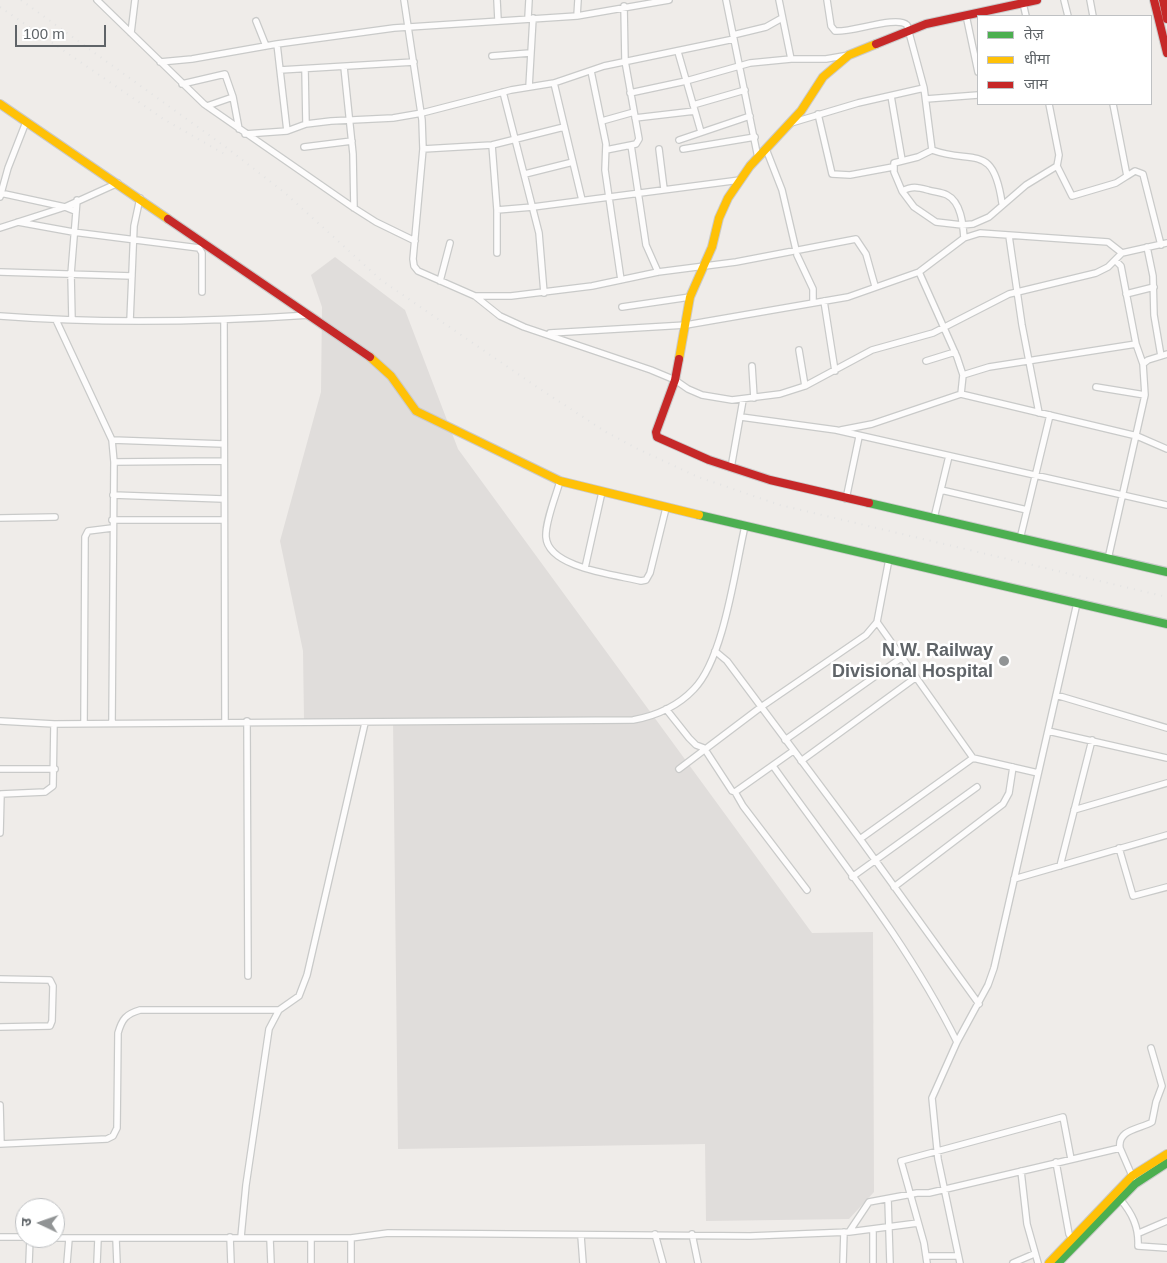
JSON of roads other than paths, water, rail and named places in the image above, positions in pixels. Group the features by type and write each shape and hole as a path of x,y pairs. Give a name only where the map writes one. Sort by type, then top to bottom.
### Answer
{"street":[{"path":"97,0 206,106 242,132 266,145 354,208 384,226 415,241"},
{"path":"131,33 135,0"},
{"path":"404,0 422,113 423,149 414,266 418,272 475,296 500,316 675,380 702,395 743,400 805,386 872,350 933,333 1016,291 1096,273 1122,253 1164,244 1143,174 1135,171 1116,183 1072,196 1057,166 1059,155 1049,105"},
{"path":"497,0 498,20"},
{"path":"529,0 529,87"},
{"path":"577,16 578,0"},
{"path":"606,150 636,144 639,140 625,62 621,0"},
{"path":"160,62 192,59 278,44 408,26 577,16 669,0"},
{"path":"726,0 758,158"},
{"path":"779,0 791,59"},
{"path":"827,0 831,26 835,32 845,32 897,21 904,22 909,32 924,88 932,150"},
{"path":"630,93 686,81 739,66 791,59 818,60 850,55 926,24 966,15 999,4 1037,0"},
{"path":"1064,0 1068,15"},
{"path":"1090,0 1093,15"},
{"path":"1154,0 1167,53"},
{"path":"1163,0 1167,19"},
{"path":"1022,3 1026,15"},
{"path":"966,15 977,67"},
{"path":"242,132 287,131 306,124 422,113 503,92 554,83 625,62 678,52 766,27 782,18"},
{"path":"256,21 266,46"},
{"path":"278,44 287,131"},
{"path":"678,52 701,132"},
{"path":"492,56 530,53"},
{"path":"850,55 823,77 791,123 758,158 728,198 719,218 712,247 690,296 675,380 657,426 657,437 731,468 846,499 1167,572"},
{"path":"280,70 414,62"},
{"path":"344,67 352,141 354,208"},
{"path":"305,69 306,124"},
{"path":"591,71 602,121 606,150 604,161 621,280"},
{"path":"182,84 225,74 242,132"},
{"path":"554,83 582,200"},
{"path":"791,123 818,114 924,88"},
{"path":"602,121 694,108 745,90"},
{"path":"503,92 539,233 544,293"},
{"path":"926,99 977,95"},
{"path":"891,96 902,160"},
{"path":"206,106 233,97"},
{"path":"0,104 140,198 384,369 394,381 402,396 416,412 560,481 666,508 1167,624"},
{"path":"1113,105 1127,176"},
{"path":"818,114 832,174 850,175 893,167 894,163 918,157 932,150 969,156 989,165 997,180 1002,203"},
{"path":"679,140 750,116"},
{"path":"26,122 8,168 1,195 65,206 75,211"},
{"path":"423,149 492,145 564,127"},
{"path":"683,148 755,137"},
{"path":"304,147 352,141"},
{"path":"492,145 498,253"},
{"path":"631,145 646,245 658,272"},
{"path":"659,149 664,189"},
{"path":"766,149 782,190 797,252 813,289 813,303"},
{"path":"525,174 573,162"},
{"path":"893,167 902,191 914,207 932,220 962,225 973,224 989,217 1002,203 1057,166"},
{"path":"497,210 740,180"},
{"path":"0,228 65,206 118,183"},
{"path":"902,191 910,187 918,187 947,195 957,206 964,238"},
{"path":"130,321 134,241 140,198"},
{"path":"72,320 71,274 73,232 78,200"},
{"path":"18,222 73,232 201,250 202,292"},
{"path":"545,333 686,325 858,295 875,286 919,272 964,238 991,233 1009,236 1108,242 1122,253"},
{"path":"1009,236 1028,362 1039,413"},
{"path":"475,296 544,293 658,272 797,252 856,239 866,254 875,286"},
{"path":"440,281 450,243"},
{"path":"1143,364 1148,360 1164,355 1154,315 1154,287 1147,247"},
{"path":"1108,559 1145,395 1143,364 1136,344 1121,266 1115,260"},
{"path":"0,272 132,276"},
{"path":"919,272 963,375 960,394"},
{"path":"1126,294 1154,287"},
{"path":"622,307 690,296"},
{"path":"824,301 834,371"},
{"path":"0,316 56,320 224,321 310,316"},
{"path":"56,320 112,440 114,462 112,520 112,723"},
{"path":"224,321 225,721"},
{"path":"963,375 973,370 1136,344"},
{"path":"799,350 805,386"},
{"path":"926,361 954,352"},
{"path":"752,366 754,398"},
{"path":"1096,387 1145,395"},
{"path":"836,430 872,424 960,394 1137,436 1167,449"},
{"path":"731,468 743,400"},
{"path":"1020,539 1050,415"},
{"path":"741,417 836,430 859,437 1167,505"},
{"path":"846,499 859,437"},
{"path":"112,440 223,444"},
{"path":"934,518 949,456"},
{"path":"114,462 223,461"},
{"path":"560,481 546,532 548,546 560,558 585,568 641,581 646,580 650,573 666,508"},
{"path":"941,490 1026,510"},
{"path":"585,568 602,492"},
{"path":"113,494 223,498"},
{"path":"0,518 55,517"},
{"path":"112,520 223,520"},
{"path":"0,721 84,724 225,721 365,723 633,720 666,709 695,688 715,651 745,526"},
{"path":"84,724 85,537 88,531 93,529 112,528"},
{"path":"679,769 704,748 761,707 858,642 877,622 889,559"},
{"path":"960,1263 944,1190 932,1098 957,1042 979,1004 994,968 1077,603"},
{"path":"877,622 973,758 1038,773"},
{"path":"715,651 726,661 860,839 979,1004"},
{"path":"785,740 902,658"},
{"path":"801,761 915,678"},
{"path":"1056,695 1167,728"},
{"path":"666,709 688,738 704,748 732,791 735,792 743,806 807,890"},
{"path":"247,721 248,976"},
{"path":"240,1237 268,1035 279,1010 299,996 307,975 365,723"},
{"path":"0,833 1,794 45,792 50,790 54,769 54,724"},
{"path":"1048,731 1167,758"},
{"path":"1060,866 1092,740"},
{"path":"735,792 793,751"},
{"path":"860,839 973,758"},
{"path":"773,766 910,961 940,1007 957,1042"},
{"path":"894,887 1003,804 1009,793 1013,767"},
{"path":"0,769 54,769"},
{"path":"1074,810 1167,784"},
{"path":"852,877 977,787"},
{"path":"1014,879 1167,835"},
{"path":"1119,848 1133,896 1167,887"},
{"path":"0,978 50,980 53,986 52,1021 50,1026 0,1026"},
{"path":"0,1105 0,1144 107,1138 113,1136 117,1128 118,1033 121,1021 128,1014 140,1010 279,1010"},
{"path":"1134,1180 1120,1148 1120,1142 1123,1135 1152,1122 1158,1094 1164,1085 1151,1048"},
{"path":"927,1263 901,1161 938,1153 1063,1117 1071,1159"},
{"path":"843,1263 846,1232 869,1202 944,1190 1021,1170 1120,1148"},
{"path":"1058,1263 1074,1241 1134,1180 1167,1154"},
{"path":"1056,1162 1069,1234 1074,1241"},
{"path":"1049,1263 1120,1199 1134,1180 1167,1163"},
{"path":"1021,1170 1027,1224 1038,1263"},
{"path":"888,1199 890,1263"},
{"path":"1120,1199 1131,1214 1139,1233 1138,1246 1167,1248"},
{"path":"65,1238 116,1240 230,1237 270,1239 351,1238 388,1233 582,1236 692,1234 750,1236 846,1232 890,1228 918,1222"},
{"path":"1139,1233 1167,1222"},
{"path":"873,1229 873,1263"},
{"path":"655,1234 663,1263"},
{"path":"692,1234 698,1263"},
{"path":"582,1236 583,1263"},
{"path":"0,1237 15,1238"},
{"path":"230,1237 231,1263"},
{"path":"68,1263 69,1238"},
{"path":"310,1238 311,1263"},
{"path":"351,1238 351,1263"},
{"path":"97,1263 98,1239"},
{"path":"270,1239 271,1263"},
{"path":"116,1240 116,1263"},
{"path":"29,1263 30,1248"},
{"path":"1013,1263 1034,1254"},
{"path":"926,1256 958,1256"}],"railway":[{"path":"21,0 227,148 285,193 381,280 537,387 606,432 638,449 698,477 780,505 1167,597"},
{"path":"0,7 165,120 228,156"}],"place":[{"name":"N.W. Railway Divisional Hospital","path":"1004,661"}]}
